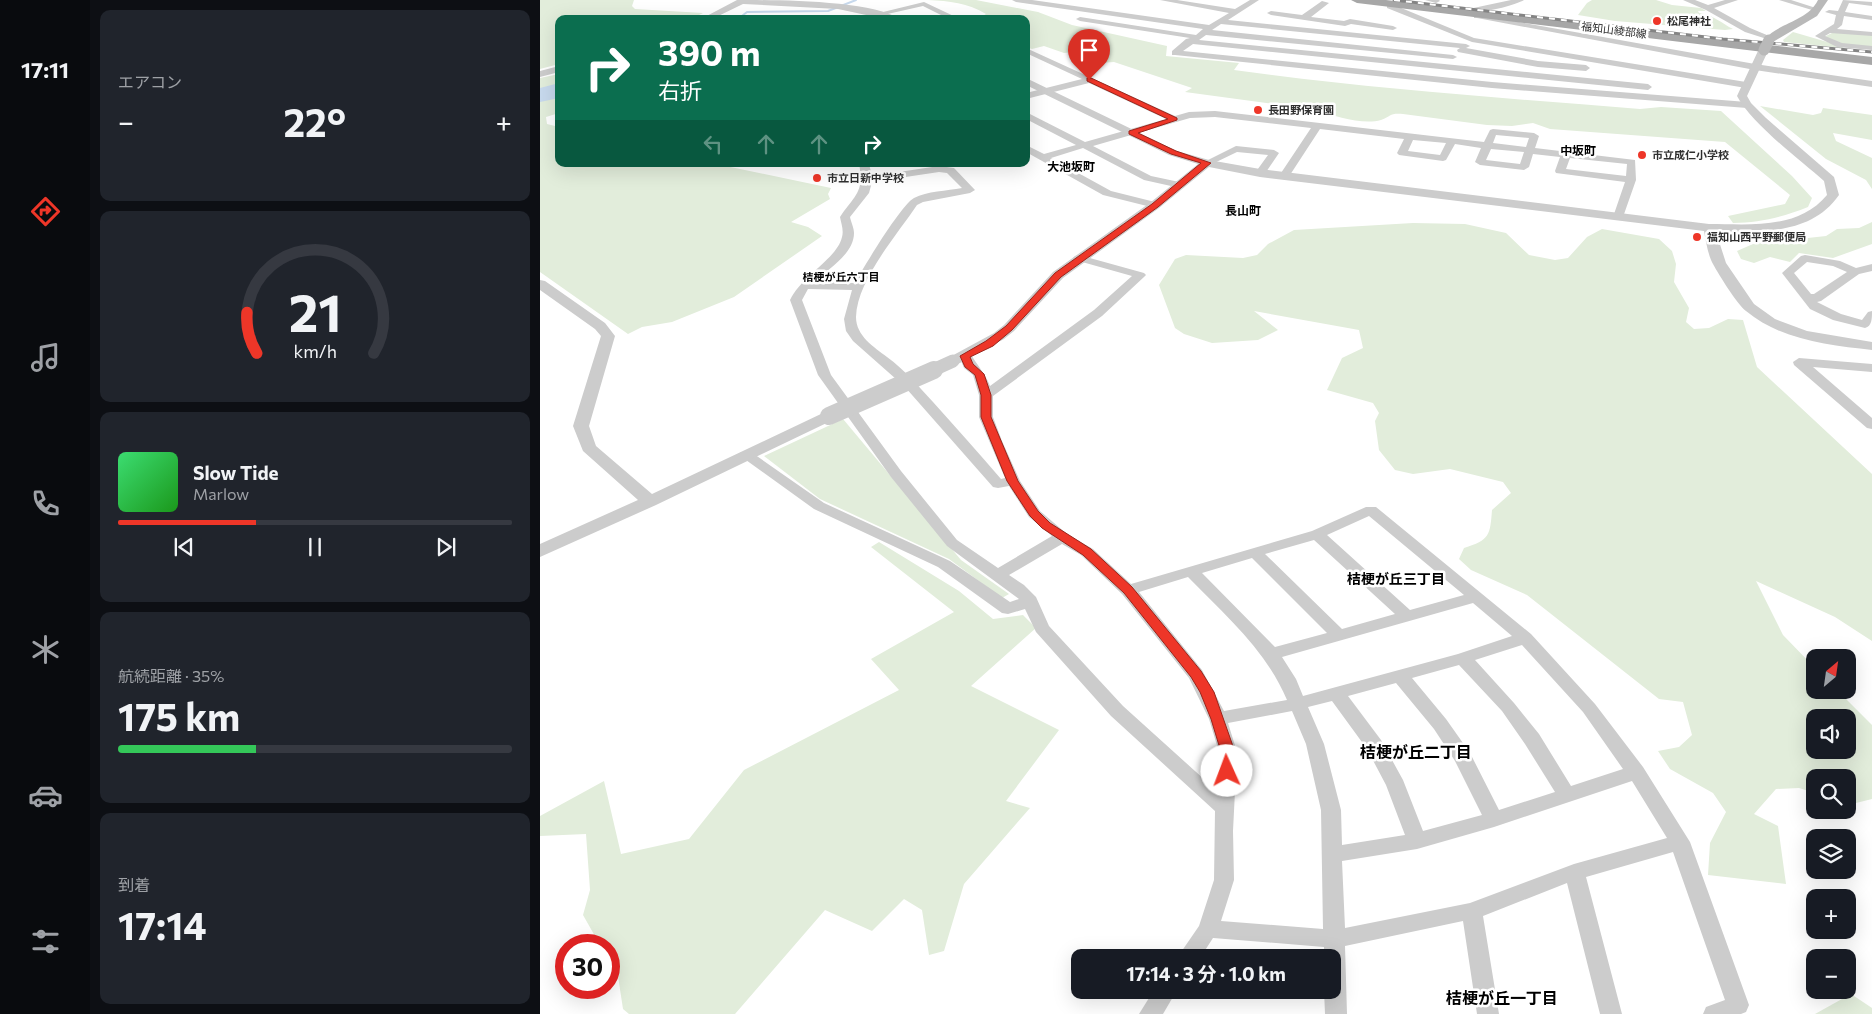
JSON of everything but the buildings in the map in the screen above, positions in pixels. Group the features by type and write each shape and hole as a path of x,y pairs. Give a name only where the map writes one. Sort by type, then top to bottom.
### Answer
{"main road":[{"name":"福知山綾部線","path":"1357,0 1390,4 1401,11 1452,10 1872,62"},
{"path":"1767,45 1819,9 1823,0"},
{"path":"1634,32 1645,37 1767,45 1872,62"}],"street":[{"path":"713,15 743,0 760,3 843,3 887,15"},
{"path":"1016,0 1207,30 1453,57"},
{"path":"1164,0 1236,12"},
{"path":"1255,0 1192,39 1175,52 1434,79 1745,96"},
{"path":"1030,83 1173,153 1207,163 1260,173 1709,228 1769,227 1799,221 1818,214 1828,205 1833,195 1830,180 1745,96 1639,67 1476,41 1401,11 1410,4 1474,11 1520,0"},
{"path":"1686,0 1708,7 1767,45 1755,67 1745,96"},
{"path":"1708,7 1734,0"},
{"path":"1783,0 1808,5"},
{"path":"1872,4 1848,1 1840,15 1838,25 1831,31 1819,36 1840,45 1872,48"},
{"path":"883,13 924,4 947,15"},
{"path":"1306,17 1325,4"},
{"path":"1243,8 1253,9"},
{"path":"1083,10 1071,17 1192,39 1269,49 1653,88"},
{"path":"1452,10 1755,67 1872,84"},
{"path":"1262,11 1345,24 1350,21 1381,26 1391,24"},
{"path":"1829,12 1872,18"},
{"path":"1253,25 1271,13"},
{"path":"1220,22 1367,36 1410,34 1463,48 1538,64 1632,74 1639,67"},
{"path":"1410,34 1426,22"},
{"path":"1256,61 1290,29"},
{"path":"1831,31 1872,34"},
{"path":"1334,69 1367,36"},
{"path":"1434,79 1453,57 1463,48 1476,41"},
{"path":"1030,52 1174,119"},
{"path":"540,74 555,71"},
{"path":"1030,95 1089,80"},
{"path":"1673,90 1745,96"},
{"path":"1043,157 1189,115 1215,114 1632,162 1631,180 1618,217"},
{"path":"1030,117 1148,178 1180,185"},
{"path":"1284,176 1317,126"},
{"path":"1492,132 1534,136 1524,167 1480,162 1486,145 1492,132"},
{"path":"1410,136 1402,153 1443,158 1452,141"},
{"path":"540,551 829,416 989,344 1009,328 1058,275 1155,205 1207,163 1236,149 1274,154 1260,173"},
{"path":"1030,150 1107,193 1155,205"},
{"path":"1566,155 1560,171 1631,180"},
{"path":"865,167 868,179 866,192 845,217 849,235 844,245 798,294 796,300 825,375 896,474 952,543 999,574 1030,601 1042,628 1117,711 1225,809"},
{"path":"868,179 939,169 950,170 970,190 920,199 914,203 859,287 851,310 850,321 853,333 893,368 925,400 998,484 1013,481"},
{"path":"1709,228 1720,263 1749,307 1770,322 1803,335 1837,342 1872,346"},
{"path":"986,395 1098,313 1140,275 1079,258"},
{"path":"1855,272 1836,264 1805,258 1788,273 1814,306 1837,317 1865,324 1872,315"},
{"path":"1808,298 1817,298 1855,272 1872,267"},
{"path":"540,284 600,326 608,336 581,426 589,448 650,501"},
{"path":"805,286 859,287"},
{"path":"959,358 979,374 986,395 986,417 1013,481 1034,514 1062,538 1093,556 1128,590 1196,674 1207,692 1218,719 1228,752 1224,880 1208,929 1194,949"},
{"path":"1872,378 1866,367 1800,362 1872,425"},
{"path":"746,455 818,506 944,564 1008,609 1030,601"},
{"path":"1128,590 1317,534 1371,510 1525,638 1589,708 1636,772 1680,842 1738,1005 1714,1014"},
{"path":"1317,534 1407,616"},
{"path":"999,574 1062,538"},
{"path":"1255,553 1339,635"},
{"path":"1191,571 1271,654 1287,679 1315,744 1331,810 1334,854 1336,1014"},
{"path":"1271,654 1477,597"},
{"path":"1218,719 1297,704 1463,658 1525,638"},
{"path":"1463,658 1508,707 1532,739 1566,794"},
{"path":"1399,675 1440,724 1463,758 1494,819"},
{"path":"1336,693 1374,745 1396,785 1417,841"},
{"path":"1334,854 1417,841 1494,819 1636,772"},
{"path":"1208,929 1334,939 1472,911 1574,872 1680,842"},
{"path":"1574,872 1611,1014"},
{"path":"1472,911 1488,1014"},
{"path":"1150,1014 1160,999"}],"green space":[{"path":"540,0 634,0 632,6 635,9 703,13 699,15 555,15 555,65 540,69"},
{"path":"928,0 976,0 1038,12 1072,25 1167,46 1166,56 1239,63 1234,70 1335,83 1487,97 1640,109 1661,107 1721,111 1792,176 1812,198 1808,207 1790,214 1762,221 1733,223 1728,216 1785,204 1790,195 1725,142 1550,129 1533,123 1512,126 1487,125 1403,114 1393,114 1381,120 1366,122 1341,118 1319,110 1185,92 1192,88 1114,62 1099,63 1073,52 1064,53 1044,46 1030,48 1030,15 984,15 986,14 972,7"},
{"name":"松尾神社","path":"1592,0 1656,0 1672,5 1701,8 1706,11 1698,11 1699,13 1712,17 1733,29 1725,30 1615,21 1578,15 1587,3"},
{"path":"1793,32 1844,48 1784,42 1783,40"},
{"path":"1834,32 1872,35 1872,47 1847,45 1824,37"},
{"path":"555,75 555,114 546,117 547,124 555,126 555,167 730,167 831,188 828,194 830,199 791,222 808,227 822,236 734,297 672,322 642,327 628,334 540,272 540,78"},
{"path":"1760,106 1813,115 1821,113 1823,108 1872,115 1872,140 1833,133 1836,141 1872,158 1872,189 1866,180 1826,159"},
{"path":"1872,222 1872,244 1833,258 1799,253 1790,262 1770,257 1754,263 1741,259 1737,251 1753,244 1826,236 1837,229 1859,228"},
{"path":"1413,223 1465,224 1506,233 1529,255 1555,260 1568,258 1587,237 1602,229 1659,239 1672,251 1676,264 1674,282 1689,308 1686,322 1694,329 1709,328 1728,319 1743,320 1757,367 1872,474 1872,641 1835,617 1756,581 1783,635 1806,659 1806,699 1846,699 1856,709 1872,725 1872,799 1856,803 1856,769 1806,769 1806,790 1799,788 1776,789 1754,814 1778,826 1786,884 1708,875 1710,843 1726,812 1713,793 1670,769 1658,751 1679,747 1692,735 1683,702 1659,699 1527,595 1471,570 1459,559 1464,548 1484,539 1489,531 1492,510 1511,493 1503,482 1450,469 1413,474 1395,470 1379,450 1375,421 1379,413 1373,403 1327,390 1342,358 1363,348 1359,330 1254,311 1278,330 1258,340 1212,343 1184,334 1175,328 1159,285 1175,259 1186,255 1243,258 1257,255 1268,244 1294,230"},
{"path":"843,419 961,560 1009,594 1002,598 949,559 820,499 764,456"},
{"path":"879,542 959,591 993,619 1023,615 1036,628 971,686 1059,730 1006,801 1030,808 964,884 944,951 929,955 922,910 904,899 872,931 825,910 735,1014 629,1014 623,1009 620,989 620,934 594,934 583,915 590,890 586,834 540,836 540,816 604,781 621,854 689,839 744,770 899,690 871,659 954,612 871,547"},
{"path":"1856,997 1872,1008 1872,1014 1815,1014 1842,999 1856,999"}],"water":[{"path":"555,84 555,99 540,102 540,88"}],"waterway":[{"path":"743,15 747,12 828,11 856,0"}],"railway":[{"path":"1394,0 1723,39 1872,52"}],"place":[{"name":"松尾神社","path":"1657,21"},
{"name":"長田野保育園","path":"1258,110"},
{"name":"市立成仁小学校","path":"1642,155"},
{"name":"市立日新中学校","path":"817,178"},
{"name":"福知山西平野郵便局","path":"1697,237"}],"district":[{"name":"中坂町","path":"1578,151"},
{"name":"大池坂町","path":"1071,167"},
{"name":"長山町","path":"1243,211"},
{"name":"桔梗が丘六丁目","path":"841,277"},
{"name":"桔梗が丘三丁目","path":"1396,579"},
{"name":"桔梗が丘二丁目","path":"1416,752"},
{"name":"桔梗が丘一丁目","path":"1502,998"}],"route":[{"path":"1089,80 1174,119 1131,132 1173,153 1207,163 1155,205 1115,232 1058,275 1009,328 989,344 965,356 969,365 979,374 986,395 986,417 1013,481 1034,514 1062,538 1087,552 1104,565 1128,590 1196,674 1207,692 1218,719 1228,752 1227,771"}]}
